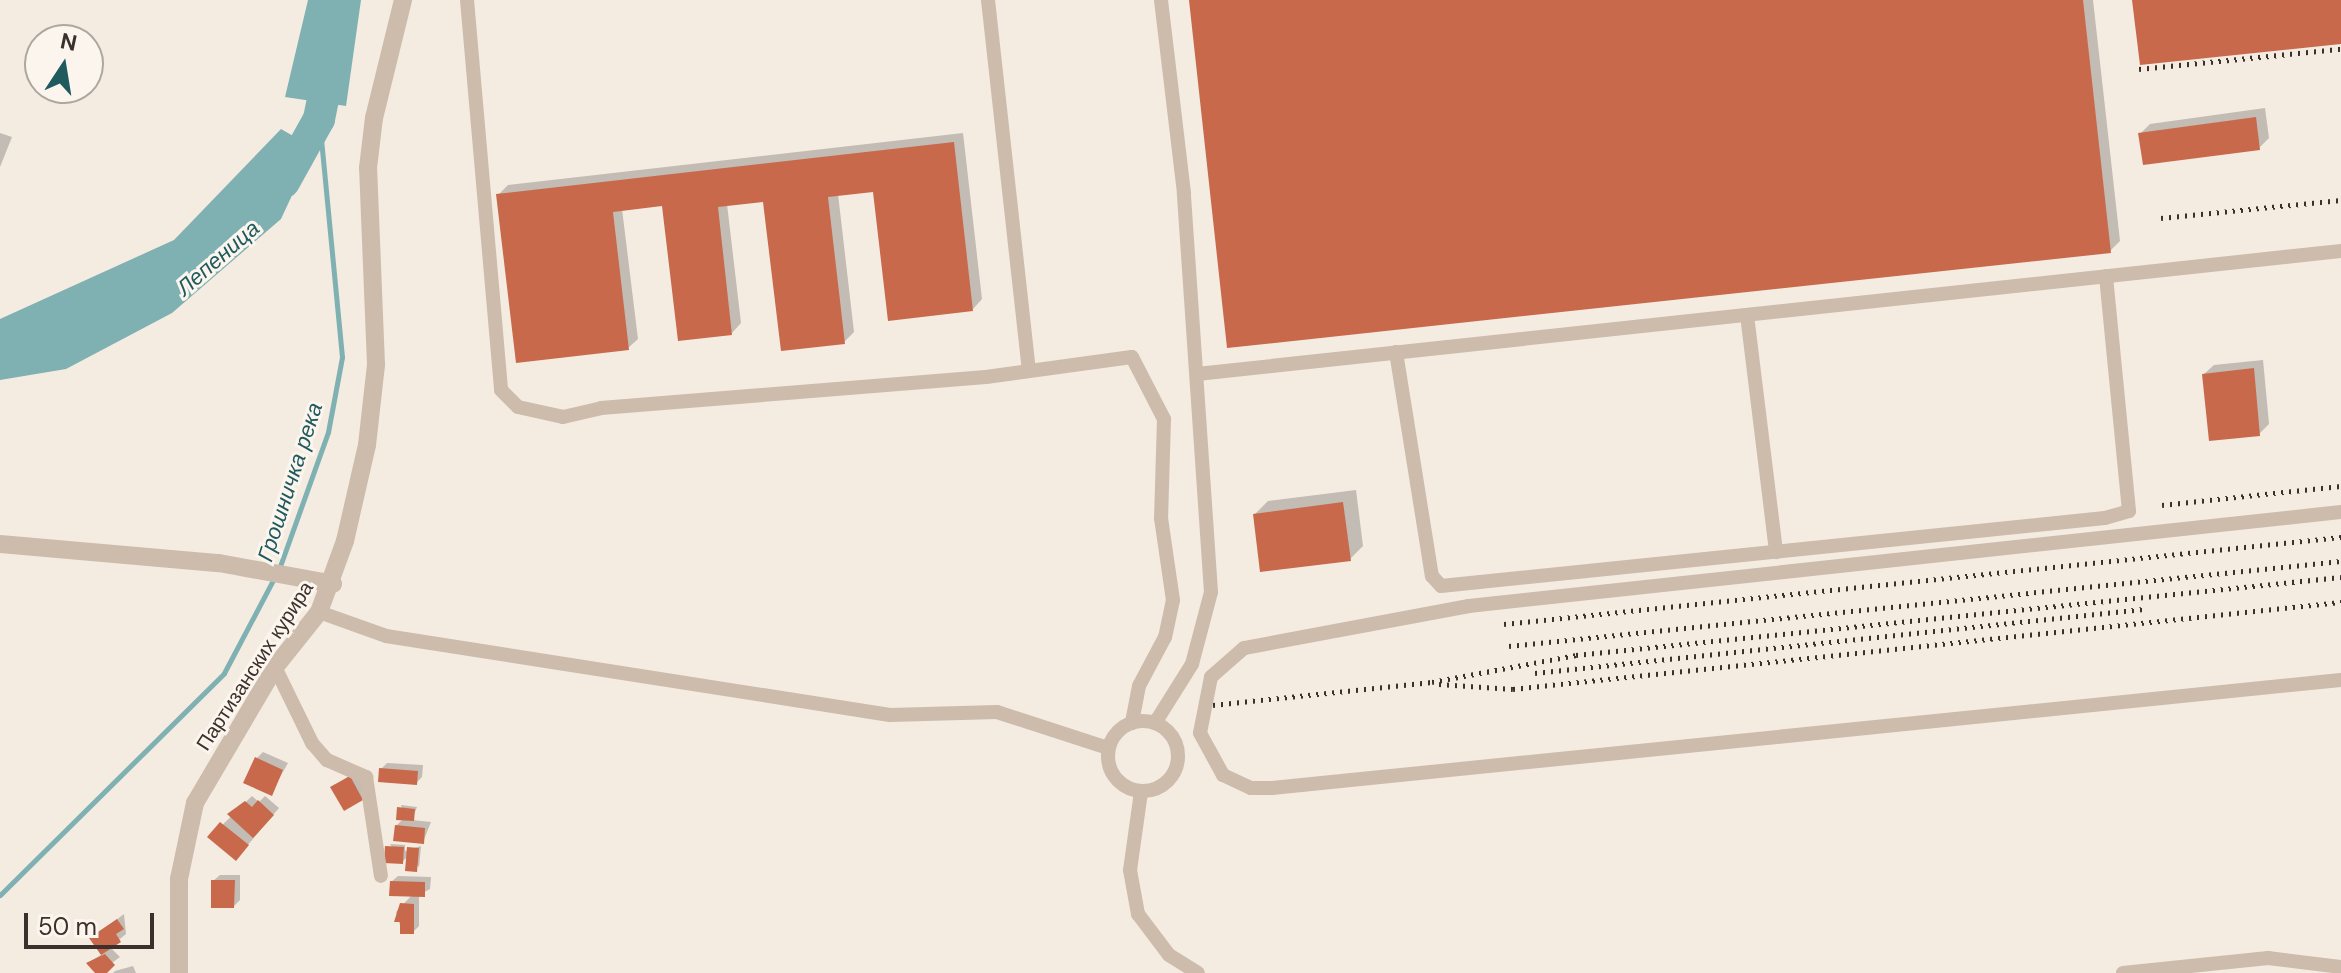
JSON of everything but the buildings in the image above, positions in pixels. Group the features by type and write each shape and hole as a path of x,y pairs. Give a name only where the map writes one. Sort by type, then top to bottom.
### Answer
{"street":[{"name":"Партизанских курира","path":"179,973 179,879 195,803 275,667 319,612 333,584 367,445 375,379 378,303 368,168 374,118 403,0"},
{"path":"467,0 484,179 485,253 501,390 518,407 563,417 601,408 1029,371 1132,357 1164,419 1161,518 1173,600 1165,637 1139,686 1132,723"},
{"path":"988,0 1029,371"},
{"path":"1155,723 1192,664 1211,592 1184,193 1161,0"},
{"path":"1197,374 2341,251"},
{"path":"1396,352 1432,576 1441,586 2105,518 2129,511 2106,276"},
{"path":"1747,315 1776,552"},
{"path":"2341,512 1469,606 1244,648 1211,677 1200,733 1223,775 1251,788 1272,788 2341,680"},
{"path":"0,544 219,563 333,584"},
{"path":"319,612 386,636 890,715 997,712 1108,748"},
{"path":"275,667 319,752 327,760 366,777 381,876"},
{"path":"1132,723 1155,723 1173,737 1179,758 1163,786 1141,792 1118,782 1111,772 1108,748 1121,728 1132,723"},
{"path":"1141,792 1130,870 1138,914 1169,955 1198,973"},
{"path":"2123,973 2268,958 2341,967"}],"water":[{"path":"308,0 361,0 346,106 285,97"},
{"path":"281,129 314,148 281,219 172,313 66,369 0,380 0,319 174,240"}],"waterway":[{"name":"Лепеница","path":"284,182 319,119 343,0"},
{"name":"Грошничка река","path":"279,569 328,432 342,357 319,119"},
{"name":"Грошничка река","path":"0,895 224,673 274,578"}],"railway":[{"path":"2139,69 2341,49"},
{"path":"2161,218 2341,200"},
{"path":"2162,505 2341,486"},
{"path":"1504,624 2341,537"},
{"path":"1509,646 2341,561"},
{"path":"1213,705 1432,682 1576,655 2341,577"},
{"path":"1439,684 1513,689 2341,602"},
{"path":"1535,673 2144,609"}]}
